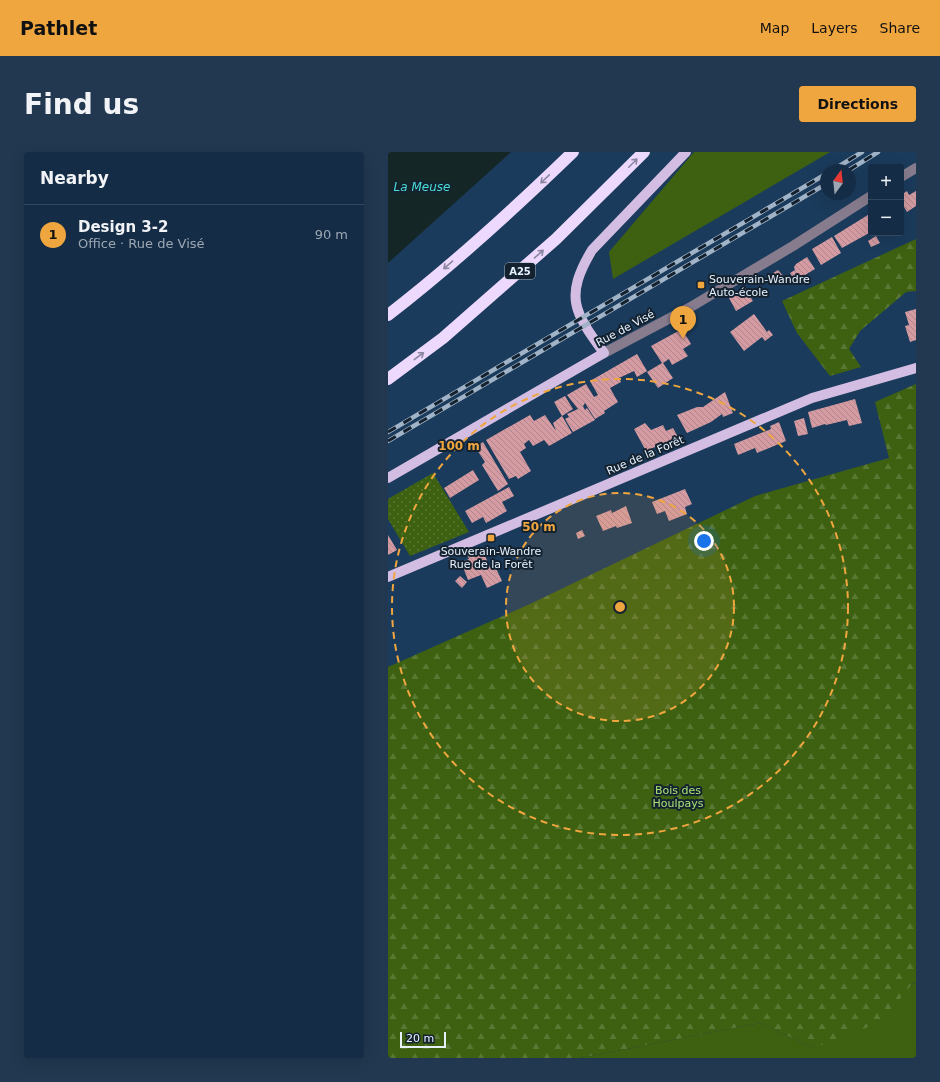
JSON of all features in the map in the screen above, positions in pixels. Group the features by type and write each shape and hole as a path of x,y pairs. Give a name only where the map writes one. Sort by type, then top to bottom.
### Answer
{"highway":[{"path":"388,315 410,298 521,202 573,152"},
{"name":"A25","path":"388,379 444,338 556,239 644,152"}],"main road":[{"path":"604,353 590,333 576,305 575,291 577,279 592,250 686,152"},
{"name":"Rue de Visé","path":"388,478 604,353"},
{"name":"Rue de la Forêt","path":"388,577 812,398 916,368"}],"street":[{"path":"904,176 916,168"},
{"name":"Rue de Visé","path":"604,353 689,308 793,246 868,198"}],"green space":[{"path":"694,152 830,152 613,279 609,252"},
{"path":"916,239 916,291 906,292 860,331 849,349 861,367 830,376 797,333 782,301"},
{"name":"Bois des Houlpays","path":"916,384 916,982 912,984 881,1022 814,1048 760,1023 580,1058 388,1058 388,667 530,604 755,496 889,458 875,402"},
{"path":"433,473 469,532 410,556 388,519 388,499"},
{"path":"916,982 916,1058 580,1058 760,1023 814,1048"}],"water":[{"name":"La Meuse","path":"388,152 511,152 388,263"}],"building":[{"path":"907,191 909,195 916,191 916,206 907,212 904,207 904,193"},
{"path":"868,215 868,234 842,248 834,236"},
{"path":"876,236 880,243 871,247 868,241"},
{"path":"832,237 841,253 821,265 812,249"},
{"path":"807,257 815,269 795,281 790,273 795,270 794,267 796,264"},
{"path":"778,270 785,278 781,282 770,275"},
{"path":"745,288 753,301 736,311 729,298"},
{"path":"916,309 916,340 910,342 905,326 909,325 905,312"},
{"path":"754,314 767,332 769,330 773,335 765,341 762,337 744,351 730,332"},
{"path":"682,329 691,344 683,349 688,356 672,365 669,359 663,363 673,378 658,388 647,372 662,363 651,346"},
{"path":"637,354 647,371 637,377 634,371 619,378 621,382 610,388 618,402 595,419 585,403 583,406 585,410 587,408 595,420 573,432 565,419 569,417 567,414 578,409 567,395 586,384 594,397 598,395 590,381"},
{"path":"725,392 733,413 723,417 722,414 711,422 687,433 677,415 697,407 703,407"},
{"path":"565,396 573,409 562,416 554,402"},
{"path":"855,399 862,423 849,426 847,420 812,428 808,412"},
{"path":"530,415 534,421 545,415 556,431 553,423 562,416 572,433 549,446 544,440 533,446 529,440 524,444 526,448 520,452 531,471 518,479 516,476 509,479 486,440"},
{"path":"804,418 808,434 798,436 794,421"},
{"path":"779,422 786,441 757,453 755,448 738,455 734,444 771,429 770,426"},
{"path":"645,423 651,430 663,425 666,431 673,428 678,437 646,451 634,429"},
{"path":"483,442 508,484 498,491 482,465 485,462 475,447"},
{"path":"473,470 479,480 450,498 444,488"},
{"path":"509,487 514,496 502,502 507,511 486,523 483,517 472,523 465,511"},
{"path":"685,489 692,504 685,507 687,514 669,521 665,511 657,514 652,502"},
{"path":"626,506 632,523 617,528 616,526 603,531 596,516 611,510 612,513"},
{"path":"582,530 585,536 578,539 576,533"},
{"path":"388,535 397,550 388,555"},
{"path":"482,548 490,568 495,566 502,581 487,588 481,575 468,580 461,562 469,559 467,554"},
{"path":"460,576 467,582 462,588 455,581"}],"railway":[{"path":"843,164 862,152"},
{"path":"856,166 878,152"},
{"path":"388,432 820,178"},
{"path":"388,441 820,188"}],"place":[{"name":"Souverain-Wandre Auto-école","path":"701,285"},
{"name":"Design 3-2","path":"683,339"},
{"name":"Souverain-Wandre Rue de la Forêt","path":"491,538"}]}
